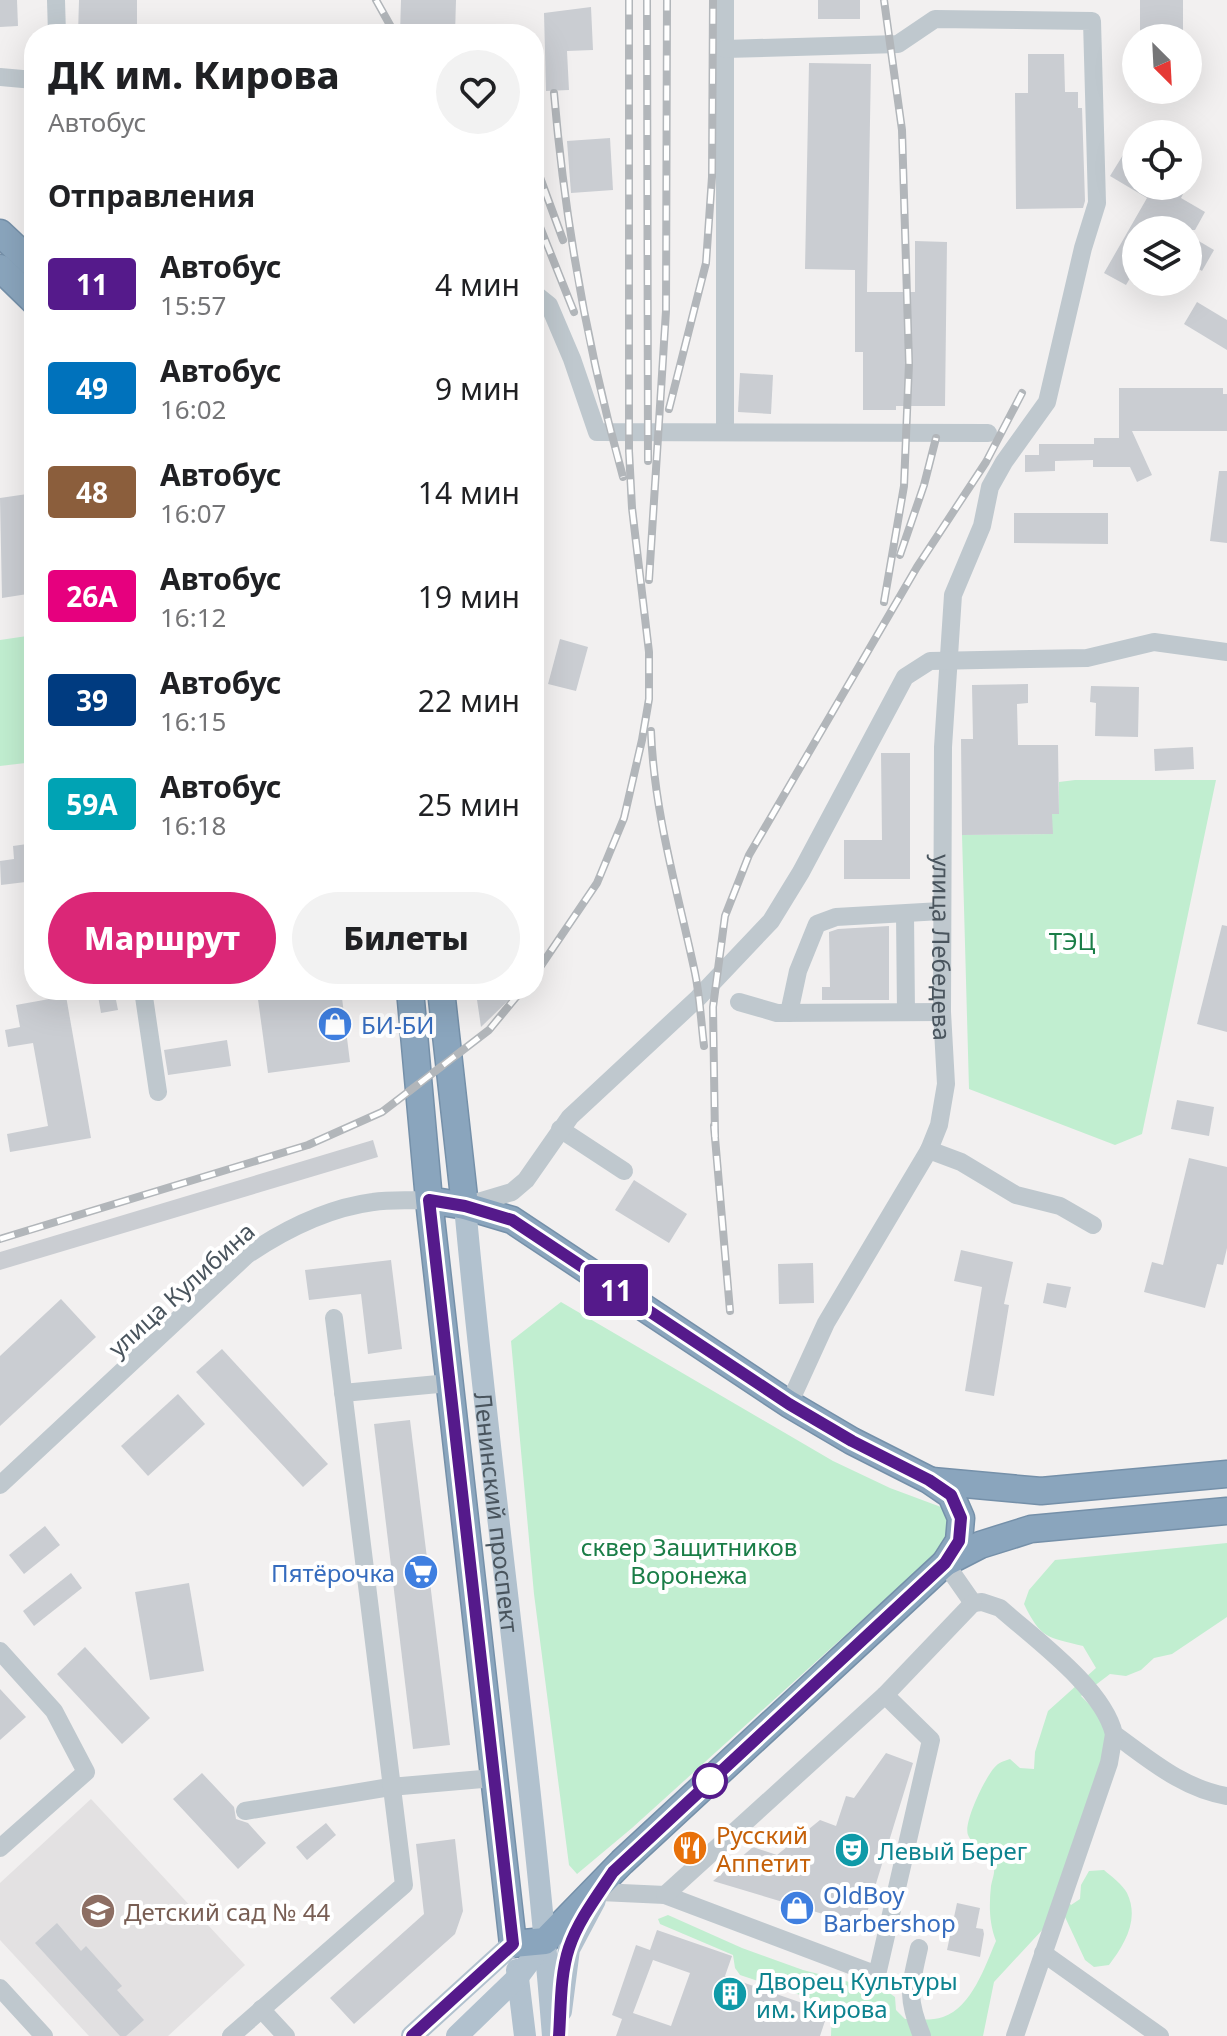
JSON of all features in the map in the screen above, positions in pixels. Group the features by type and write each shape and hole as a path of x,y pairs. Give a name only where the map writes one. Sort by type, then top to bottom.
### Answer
{"highway":[{"path":"0,233 24,256"},
{"path":"0,268 24,291"},
{"name":"Ленинский проспект","path":"411,1000 426,1139 429,1200 513,1944"},
{"name":"Ленинский проспект","path":"442,1000 465,1206"},
{"path":"429,1200 465,1206 512,1220 789,1404 852,1441 929,1480 951,1495 961,1518 959,1541 945,1563 545,1941 513,1944"},
{"path":"929,1480 1041,1491 1227,1474"},
{"path":"945,1563 980,1545 1031,1529 1227,1511"}],"main road":[{"name":"Ленинский проспект","path":"465,1206 477,1343 534,1817 553,2036"},
{"path":"559,2036 564,1970 569,1949 581,1922 606,1882"},
{"path":"457,2036 518,1977 545,1941"},
{"name":"Ленинский проспект","path":"513,1944 525,2036"},
{"path":"412,2036 513,1944"}],"street":[{"path":"56,0 57,24"},
{"path":"725,0 725,432"},
{"name":"улица Лебедева","path":"725,49 898,44 935,19 1092,21 1097,203 1083,248 1047,402 990,487 982,526 953,595 947,660 941,911 946,1084 939,1125 929,1150 826,1323 789,1404"},
{"path":"0,77 24,79"},
{"path":"544,301 549,305 572,359 597,432 988,433"},
{"path":"465,1206 512,1192 526,1180 570,1117 698,998 771,921 808,859 905,677 930,661 1087,658 1154,642 1227,652"},
{"path":"789,1013 798,971 817,924 836,917 941,911"},
{"path":"905,914 906,1012"},
{"path":"144,1000 158,1092"},
{"path":"739,1002 777,1013 942,1012"},
{"path":"560,1129 624,1171"},
{"path":"929,1150 961,1162 1016,1195 1060,1206 1093,1225"},
{"name":"улица Кулибина","path":"0,1485 247,1255 273,1237 294,1226 373,1202 429,1200"},
{"path":"231,2036 404,1885 334,1318"},
{"path":"343,1393 449,1383"},
{"path":"945,1563 973,1603"},
{"path":"665,1895 885,1695 973,1603 982,1602 1000,1608 1098,1698 1110,1718 1114,1734 1109,1763 1015,2036"},
{"path":"0,1651 54,1711 86,1772 0,1848"},
{"path":"606,1882 665,1895 877,1975 931,1740 885,1695"},
{"path":"1114,1734 1184,1783 1208,1793 1227,1796"},
{"path":"245,1811 390,1787 494,1778"},
{"path":"919,1948 909,1997 922,2036"},
{"path":"1043,1953 1160,2036"},
{"path":"0,1988 44,2036"},
{"path":"261,2009 286,2036"}],"shaded area":[{"name":"Детский сад № 44","path":"91,1799 245,1965 168,2036 89,2036 0,1940 0,1883"}],"green space":[{"path":"24,636 24,763 0,766 0,640"},
{"name":"ТЭЦ","path":"1216,780 1142,1134 1115,1145 969,1089 962,835 1052,834 1052,814 1059,814 1059,782"},
{"name":"сквер Защитников Воронежа","path":"561,1302 833,1461 890,1488 941,1507 948,1518 946,1544 577,1874 569,1865 534,1594 511,1341"},
{"path":"1227,1543 1227,1617 1172,1654 1154,1658 1141,1670 1126,1676 1110,1674 1081,1696 1102,1717 1109,1741 1059,1890 1071,1905 1080,1899 1081,1885 1089,1871 1104,1870 1125,1890 1131,1903 1131,1922 1125,1941 1109,1965 1094,1967 1085,1960 1059,1904 1045,1927 994,1982 983,2036 831,2036 832,2010 824,2003 740,1975 735,1968 733,1955 660,1924 658,1919 668,1915 742,1948 803,1970 888,1992 895,1997 896,2010 905,2019 934,2019 953,2012 970,1995 996,1941 990,1914 993,1862 974,1844 967,1829 976,1801 990,1773 1000,1763 1010,1759 1020,1768 1034,1769 1035,1752 1048,1711 1096,1668 1083,1646 1046,1635 1035,1624 1024,1604 1029,1590 1055,1560"}],"building":[{"path":"0,0 17,0 18,26 0,27"},
{"path":"79,0 137,0 137,24 78,24"},
{"path":"401,0 456,0 455,24 400,24"},
{"path":"818,0 860,0 860,19 818,19"},
{"path":"1140,0 1183,0 1183,24 1140,24"},
{"path":"591,7 593,50 567,51 569,90 546,91 544,13"},
{"path":"1028,54 1064,54 1065,92 1078,92 1078,108 1082,108 1083,208 1016,209 1015,93 1028,93"},
{"path":"809,63 871,64 867,292 915,292 915,241 947,242 945,406 863,410 863,352 855,352 855,270 805,269"},
{"path":"610,138 613,190 571,193 567,141"},
{"path":"1122,157 1122,183 1110,176"},
{"path":"1146,200 1184,200 1205,212 1202,217 1137,216"},
{"path":"1122,242 1122,283 1104,273"},
{"path":"1202,243 1214,250 1202,271"},
{"path":"1197,302 1227,320 1227,350 1184,324"},
{"path":"740,373 773,375 771,414 738,412"},
{"path":"1119,388 1223,388 1223,394 1227,394 1227,431 1132,431 1152,475 1137,482 1130,467 1093,467 1093,460 1055,461 1055,471 1025,472 1025,455 1039,455 1039,444 1094,444 1094,438 1119,438"},
{"path":"1219,471 1227,471 1227,543 1210,541"},
{"path":"24,494 24,595 2,598 0,498"},
{"path":"1014,513 1108,513 1108,544 1014,543"},
{"path":"560,639 588,647 576,691 548,684"},
{"path":"1028,684 1028,703 1017,704 1018,745 1058,745 1059,814 1052,814 1053,834 962,835 961,739 973,739 972,685"},
{"path":"1091,686 1139,687 1138,737 1095,736 1096,703 1090,702"},
{"path":"1193,747 1194,769 1155,771 1154,749"},
{"path":"881,753 910,753 910,879 844,879 844,840 882,840"},
{"path":"24,844 24,882 1,885 0,861 14,859 13,846"},
{"path":"1222,925 1227,926 1227,1032 1197,1024"},
{"path":"889,926 889,1000 822,1000 822,987 830,987 829,932"},
{"path":"67,1000 91,1138 10,1152 7,1134 48,1126 33,1043 8,1047 5,1030 20,1027 16,1005"},
{"path":"99,1000 116,1000 118,1010 101,1013"},
{"path":"258,1000 342,1000 350,1062 268,1073"},
{"path":"477,1000 509,1000 481,1027"},
{"path":"227,1040 231,1066 168,1075 164,1050"},
{"path":"1177,1100 1214,1107 1209,1136 1171,1129"},
{"path":"373,1140 378,1157 0,1270 0,1252"},
{"path":"1189,1158 1227,1167 1227,1248 1223,1265 1217,1264 1205,1308 1144,1292 1152,1262 1163,1265"},
{"path":"634,1180 687,1214 669,1243 615,1210"},
{"path":"961,1250 1013,1262 1004,1304 1009,1305 994,1396 965,1391 982,1287 954,1281"},
{"path":"391,1260 402,1349 368,1354 361,1294 309,1300 305,1270"},
{"path":"813,1263 814,1303 779,1304 778,1264"},
{"path":"1047,1283 1071,1287 1066,1308 1043,1303"},
{"path":"61,1299 96,1337 0,1426 0,1356"},
{"path":"222,1349 328,1464 303,1487 196,1372"},
{"path":"178,1394 205,1424 148,1476 121,1446"},
{"path":"410,1420 450,1745 413,1749 374,1424"},
{"path":"45,1526 60,1545 24,1574 9,1555"},
{"path":"71,1573 82,1588 34,1626 23,1611"},
{"path":"189,1583 204,1671 150,1680 135,1592"},
{"path":"85,1647 150,1718 122,1744 57,1674"},
{"path":"0,1689 26,1717 0,1740"},
{"path":"886,1753 913,1763 863,1926 713,1881 753,1847 777,1855 820,1820 836,1826 846,1796 854,1798"},
{"path":"202,1773 234,1807 236,1819 248,1823 266,1843 238,1869 173,1799"},
{"path":"326,1823 336,1835 307,1860 296,1847"},
{"path":"455,1839 463,1911 455,1934 354,2024 330,1998 424,1914 416,1844"},
{"path":"957,1903 980,1908 976,1928 983,1929 984,1934 980,1957 947,1950"},
{"path":"57,1923 81,1951 86,1946 122,1986 117,1990 144,2020 126,2036 120,2036 35,1943"},
{"name":"Дворец Культуры им. Кирова","path":"657,1930 732,1956 725,1976 828,2012 820,2036 616,2036 622,2019 612,2015 636,1945 650,1950","holes":["653,1960 690,1973 671,2026 633,2013"]}],"railway":[{"path":"376,0 389,24"},
{"path":"544,961 597,883 624,818 649,699 649,652 632,508 629,451 629,0"},
{"path":"647,0 648,461"},
{"path":"649,580 666,311 667,0"},
{"path":"669,409 706,263 712,177 713,0"},
{"path":"884,0 902,130 909,363 904,486 884,602"},
{"path":"554,93 564,190 580,286 599,382 623,477"},
{"path":"544,188 563,240"},
{"path":"544,237 574,312"},
{"path":"715,1137 713,1007 725,916 749,855 917,567 986,462 1022,393"},
{"path":"900,555 936,438"},
{"path":"651,731 662,823 695,973 704,1046"},
{"path":"0,1239 308,1145 382,1112 489,1030 514,1000"},
{"path":"714,1126 730,1311"}],"bus line":[{"name":"11","path":"412,2036 513,1944 429,1200 465,1206 512,1220 789,1404 852,1441 929,1480 951,1495 961,1518 959,1541 945,1563 613,1872 581,1922 569,1949 564,1970 559,2036"}],"place":[{"name":"БИ-БИ","path":"335,1024"},
{"name":"Пятёрочка","path":"421,1572"},
{"name":"Русский Аппетит","path":"690,1848"},
{"name":"Левый Берег","path":"852,1850"},
{"name":"OldBoy Barbershop","path":"797,1908"},
{"name":"Детский сад № 44","path":"98,1911"},
{"name":"Дворец Культуры им. Кирова","path":"730,1994"}]}
